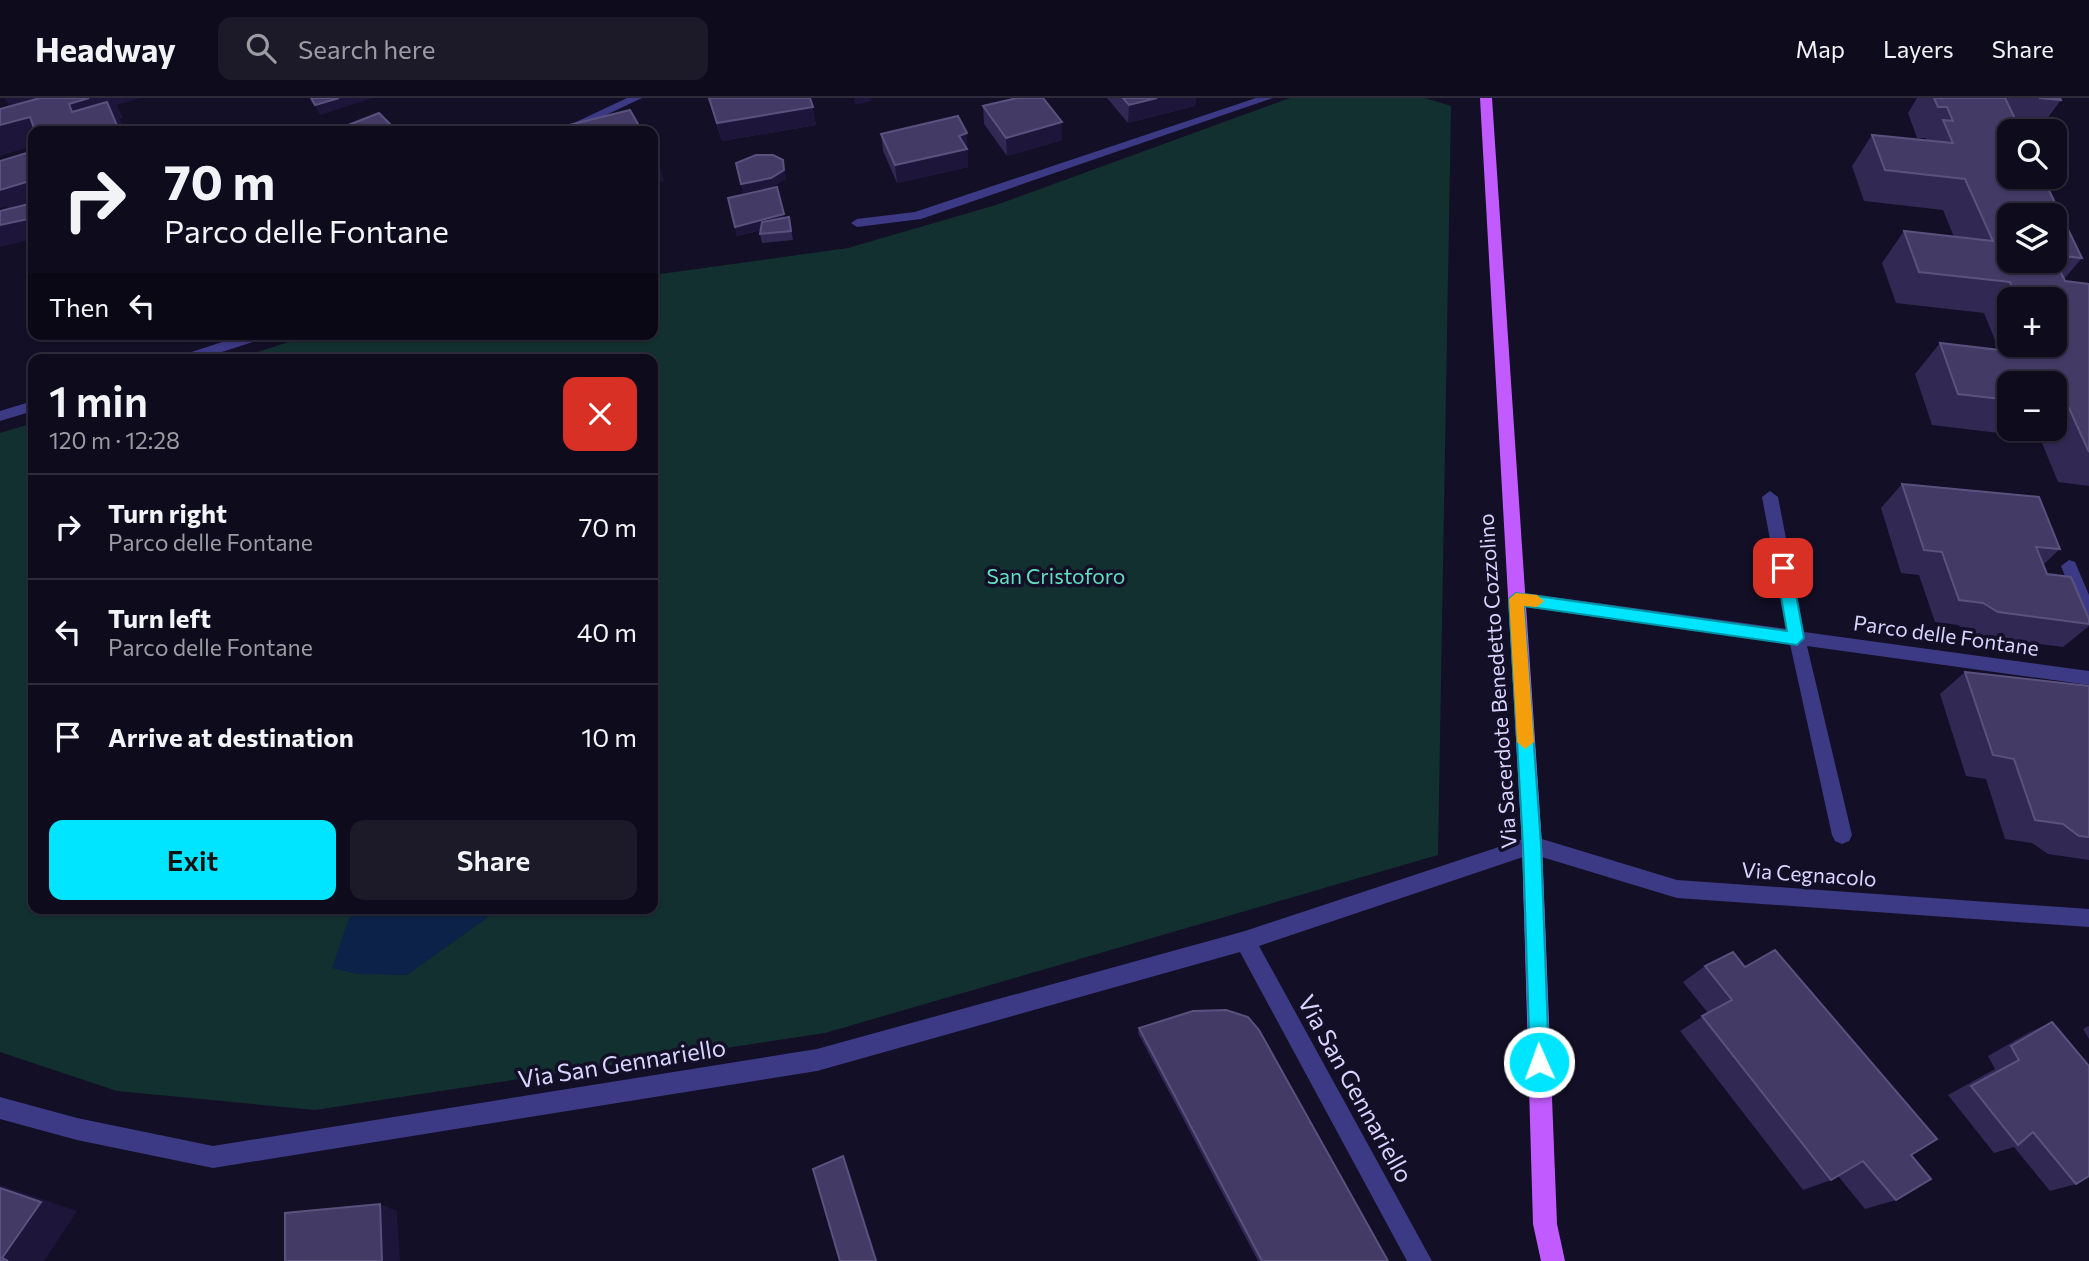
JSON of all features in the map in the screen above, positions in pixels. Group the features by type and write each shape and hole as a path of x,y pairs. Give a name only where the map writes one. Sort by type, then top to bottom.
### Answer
{"main road":[{"name":"Via Sacerdote Benedetto Cozzolino","path":"1486,98 1532,845 1545,1224 1553,1261"}],"street":[{"path":"573,126 603,110 636,98"},
{"path":"857,223 917,216 1267,98"},
{"path":"200,354 244,340"},
{"path":"0,416 28,408"},
{"path":"1770,497 1797,638 1842,835"},
{"path":"2069,566 2089,616"},
{"name":"Parco delle Fontane","path":"1516,599 2089,678"},
{"name":"Via Cegnacolo","path":"1532,845 1677,889 2089,918"},
{"name":"Via San Gennariello","path":"0,1108 77,1129 213,1157 817,1060 1245,941 1532,845"},
{"name":"Via San Gennariello","path":"1245,941 1420,1261"}],"green space":[{"name":"San Cristoforo","path":"1290,98 1425,98 1451,106 1438,855 825,1033 315,1110 117,1091 0,1052 0,433 28,425 28,914 658,914 658,354 251,354 295,340 658,340 658,274 848,248 996,205"}],"water":[{"path":"355,914 493,914 407,975 357,974 332,968 349,918"}],"building":[{"path":"40,98 89,98 69,104 72,112 107,102 117,126 33,126 30,117 0,125 0,109"},
{"path":"311,98 339,98 315,105"},
{"path":"709,98 810,98 813,107 717,123"},
{"path":"1017,98 1043,98 1062,122 1006,138 983,106"},
{"path":"1123,98 1157,98 1129,105"},
{"path":"1934,98 2005,98 2015,119 1997,119 1997,189 2048,189 2055,203 1997,203 1997,273 2061,273 2065,281 2089,284 2089,452 2067,408 2067,371 1997,371 1997,399 1958,394 1940,343 1997,350 1997,357 2067,357 2067,287 2012,287 2010,282 1919,272 1904,231 1993,241 1965,179 1885,170 1872,135 1953,143 1943,120 1953,121 1947,107 1938,107"},
{"path":"630,110 639,126 565,126"},
{"path":"379,113 392,126 346,126"},
{"path":"958,116 967,133 959,136 967,149 895,165 881,134"},
{"path":"28,153 28,182 0,190 0,161"},
{"path":"756,155 773,155 783,160 784,170 771,178 741,184 736,163"},
{"path":"777,187 784,214 735,227 728,198"},
{"path":"28,204 28,219 0,225 0,211"},
{"path":"789,217 791,231 760,234 762,222"},
{"path":"2067,227 2082,258 2067,256"},
{"path":"1902,484 2039,497 2060,549 2036,547 2047,574 2071,577 2089,624 1998,612 1983,603 1959,600 1942,552 1924,550"},
{"path":"1965,672 2089,686 2089,837 2079,836 2063,824 2035,820 2014,759 1993,755"},
{"path":"1775,950 1937,1139 1911,1155 1931,1179 1896,1200 1863,1161 1831,1180 1702,1016 1732,1000 1705,966 1733,952 1745,967"},
{"path":"1226,1010 1248,1017 1259,1030 1388,1261 1262,1261 1139,1028 1193,1011"},
{"path":"2052,1022 2089,1066 2089,1176 2076,1184 2033,1132 2018,1145 1971,1086 2019,1060 2011,1046"},
{"path":"843,1156 876,1261 840,1261 813,1169"},
{"path":"0,1188 41,1202 2,1258 8,1261 0,1261"},
{"path":"380,1204 382,1261 285,1261 285,1213"}],"slow traffic":[{"path":"1525,742 1516,599 1537,601"}],"route":[{"path":"1539,1062 1532,845 1516,599 1797,638 1783,568"}]}
